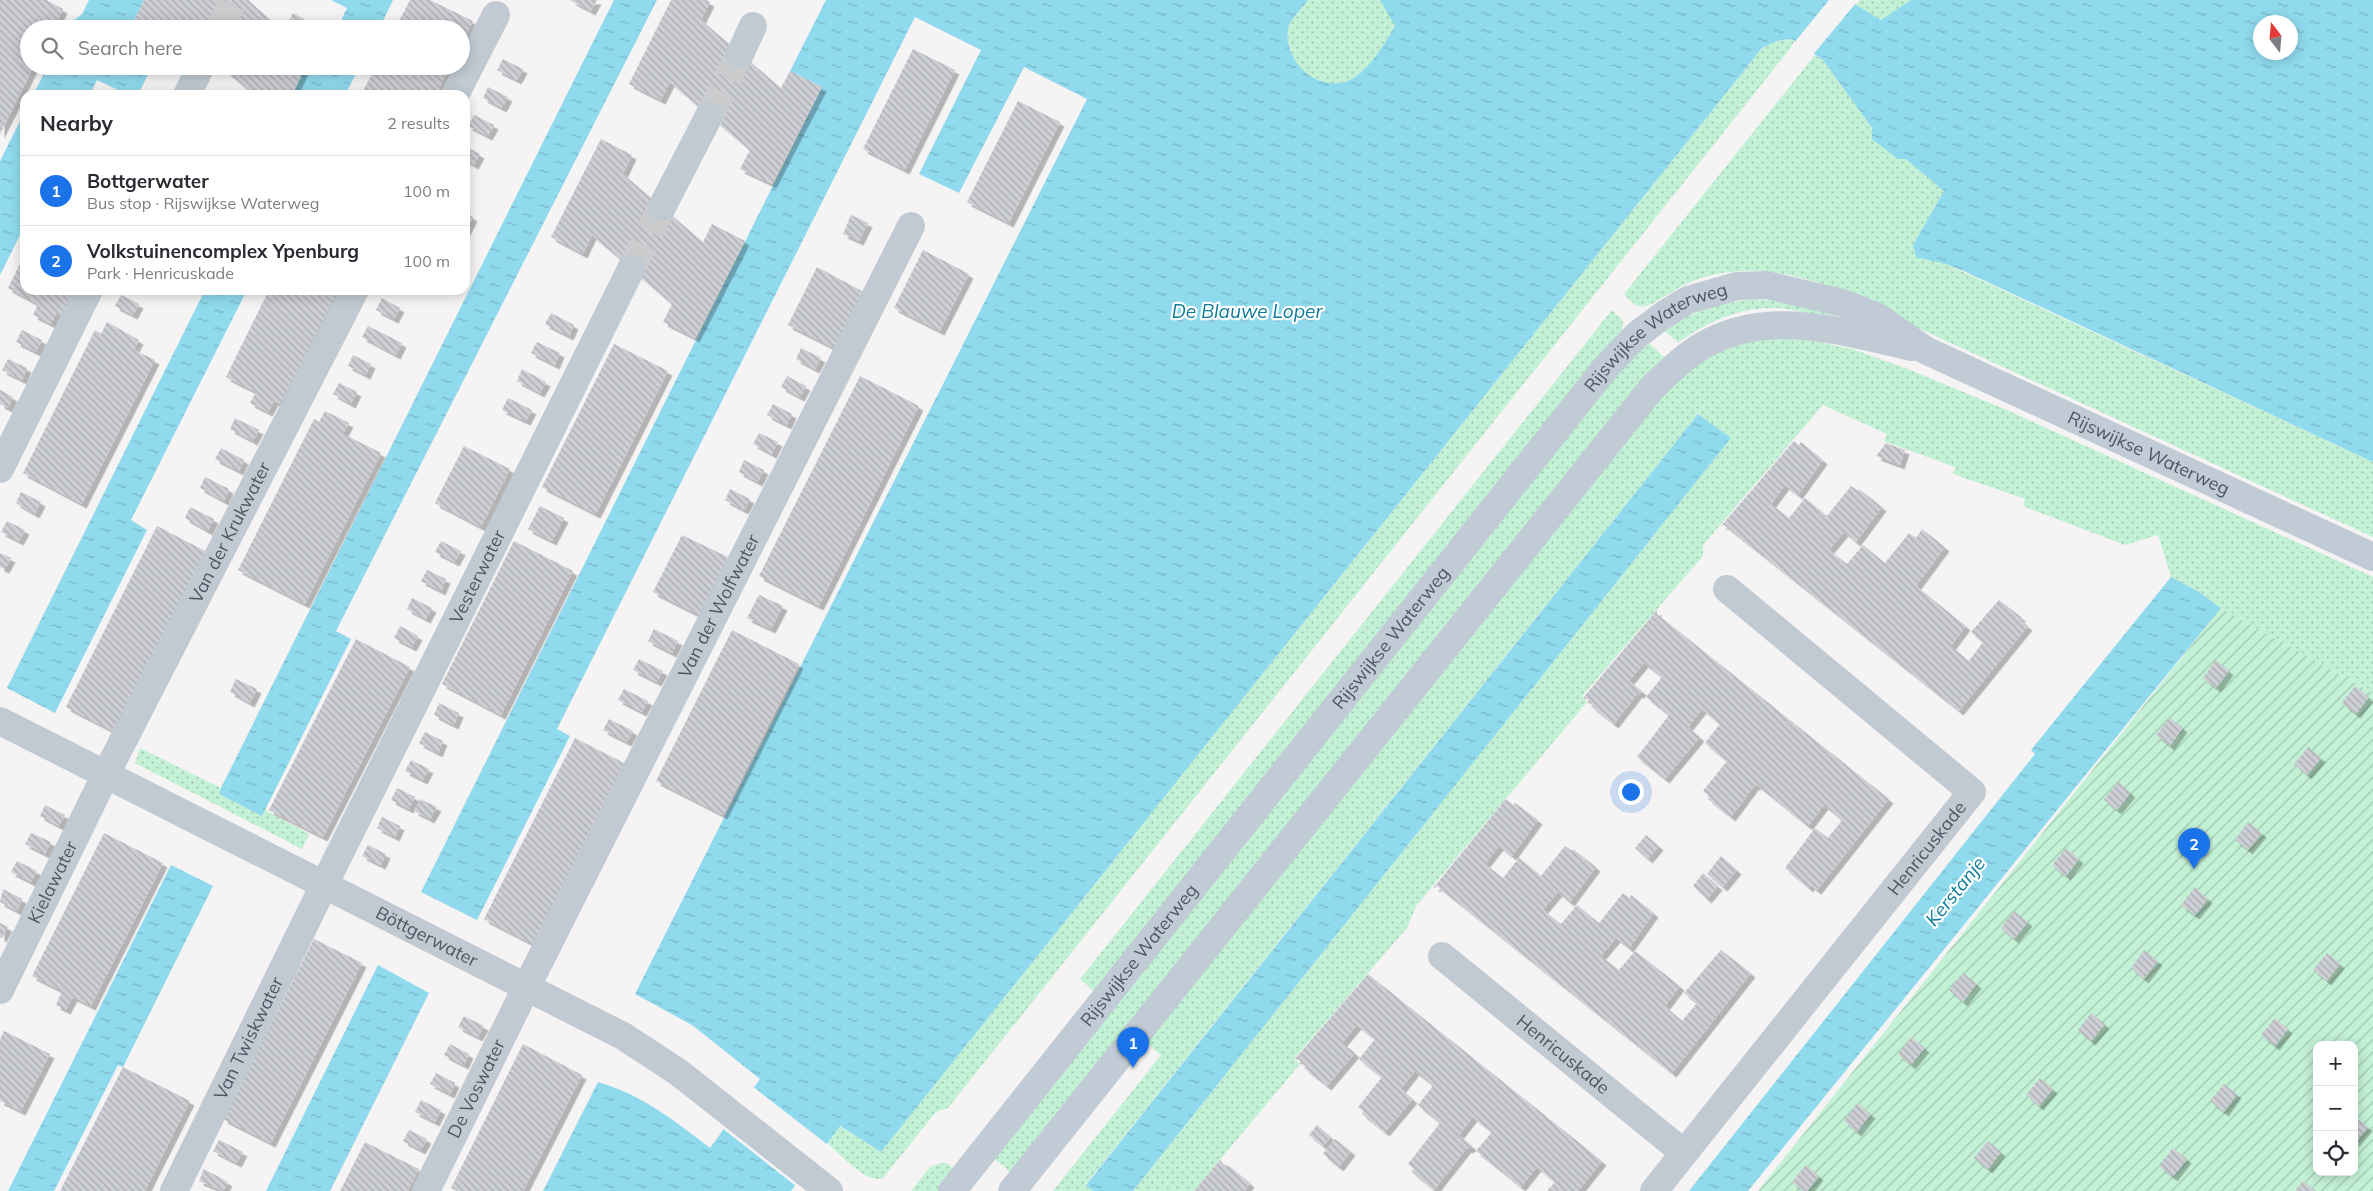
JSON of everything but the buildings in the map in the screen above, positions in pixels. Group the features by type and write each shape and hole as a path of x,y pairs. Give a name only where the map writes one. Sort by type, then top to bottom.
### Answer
{"main road":[{"name":"Rijswijkse Waterweg","path":"952,1191 1606,366 1638,334 1688,300 1737,286 1767,285 1828,298 1878,317 1925,350 2373,557"},
{"name":"Rijswijkse Waterweg","path":"1012,1191 1652,388 1671,370 1702,346 1752,326 1783,324 1809,326 1925,350"}],"street":[{"path":"470,66 496,15"},
{"path":"740,54 753,26"},
{"path":"189,90 196,75"},
{"path":"458,90 465,75"},
{"path":"662,207 709,116"},
{"name":"Van der Wolfwater","path":"526,988 911,226"},
{"name":"Vesterwater","path":"324,885 632,269"},
{"path":"0,469 87,295"},
{"name":"Van der Krukwater","path":"106,774 352,295"},
{"name":"Henricuskade","path":"1654,1191 1972,792 1727,589"},
{"name":"Böttgerwater","path":"0,721 638,1044 726,1108 823,1187"},
{"name":"Kielawater","path":"0,990 106,774"},
{"name":"Van Twiskwater","path":"174,1191 324,885"},
{"name":"Henricuskade","path":"1442,956 1684,1153"},
{"name":"De Voswater","path":"426,1191 526,988"}],"green space":[{"path":"1308,0 1380,0 1396,26 1373,60 1355,77 1342,83 1330,84 1318,81 1298,65 1288,41 1289,25"},
{"path":"1860,0 1911,0 1881,20 1855,6"},
{"path":"1795,40 1789,50 948,1108 936,1112 883,1178 876,1179 861,1173 827,1143 839,1126 881,1152 1762,48 1777,41"},
{"path":"1815,55 1823,60 1872,128 1872,139 1906,158 1944,191 1913,245 1946,264 2373,462 2373,537 1820,283 1787,274 1736,271 1719,273 1686,284 1646,306 1636,305 1631,301 1624,294"},
{"path":"1755,299 1780,301 1836,315 1832,319 1804,312 1775,308 1749,310 1712,322 1678,343 1664,330 1708,308 1730,302"},
{"path":"1612,310 1623,321 1622,332 1096,993 1080,979"},
{"path":"1763,339 1807,339 1855,350 1905,368 2007,410 2373,577 2373,693 2221,608 2199,592 2171,577 2158,535 2125,545 2023,506 2025,499 1953,474 1955,467 1884,441 1887,434 1823,405 1703,545 1703,556 1582,696 1587,702 1416,906 1407,928 1294,1059 1300,1064 1194,1191 1133,1191 1731,438 1698,414 1086,1184 1093,1191 1053,1191 1161,1055 1145,1042 1656,396 1718,350"},
{"path":"1649,343 1665,358 1014,1175 991,1156 1617,371"},
{"path":"2221,608 2373,693 2373,1191 1758,1191"},
{"path":"140,748 221,788 219,794 262,816 265,810 309,834 302,849 135,763"},
{"path":"947,1163 955,1170 939,1191 911,1191 930,1167"}],"water":[{"path":"89,0 144,0 134,20 74,20 82,14"},
{"path":"331,0 393,0 383,20 341,20 347,8"},
{"path":"614,0 657,0 336,631 351,639 262,816 219,794 221,788 467,295 470,295 470,289"},
{"name":"De Blauwe Loper","path":"826,0 1308,0 1289,25 1288,41 1298,65 1307,74 1318,80 1330,83 1342,82 1355,77 1361,72 1378,54 1395,26 1380,0 1848,0 1881,20 1911,0 2373,0 2373,462 1966,272 1946,264 1916,257 1913,245 1944,191 1906,159 1898,159 1872,139 1872,128 1823,60 1792,39 1777,41 1762,48 881,1152 840,1126 791,1191 543,1191 598,1082 614,1087 657,1109 710,1148 760,1079 692,1025 635,994 1087,99 1024,67 959,193 919,174 981,50 915,17 557,729 570,736 477,920 421,892 822,87 790,71"},
{"path":"43,75 148,75 140,90 118,90 97,80 92,90 36,90"},
{"path":"302,75 355,75 348,90 294,90"},
{"path":"20,121 20,235 0,275 0,161"},
{"path":"203,295 244,295 131,520 147,530 55,713 7,688"},
{"path":"1698,414 1731,438 1133,1191 1093,1191 1086,1185"},
{"name":"Kerstanje","path":"2171,577 2199,592 2221,608 1748,1191 1689,1191 2035,754 2031,750"},
{"path":"171,865 213,886 123,1067 118,1065 54,1191 8,1191"},
{"path":"378,965 429,993 330,1191 266,1191"}],"pier":[{"path":"1829,0 1852,0 1856,3 1812,56 1794,43"},
{"path":"752,1086 828,1145 797,1187 722,1128"}],"tunnel":[{"path":"224,20 234,0"},
{"path":"709,116 740,54"},
{"path":"631,269 662,207"}],"place":[{"name":"Volkstuinencomplex Ypenburg","path":"2194,869"},
{"name":"Bottgerwater","path":"1133,1068"}]}
